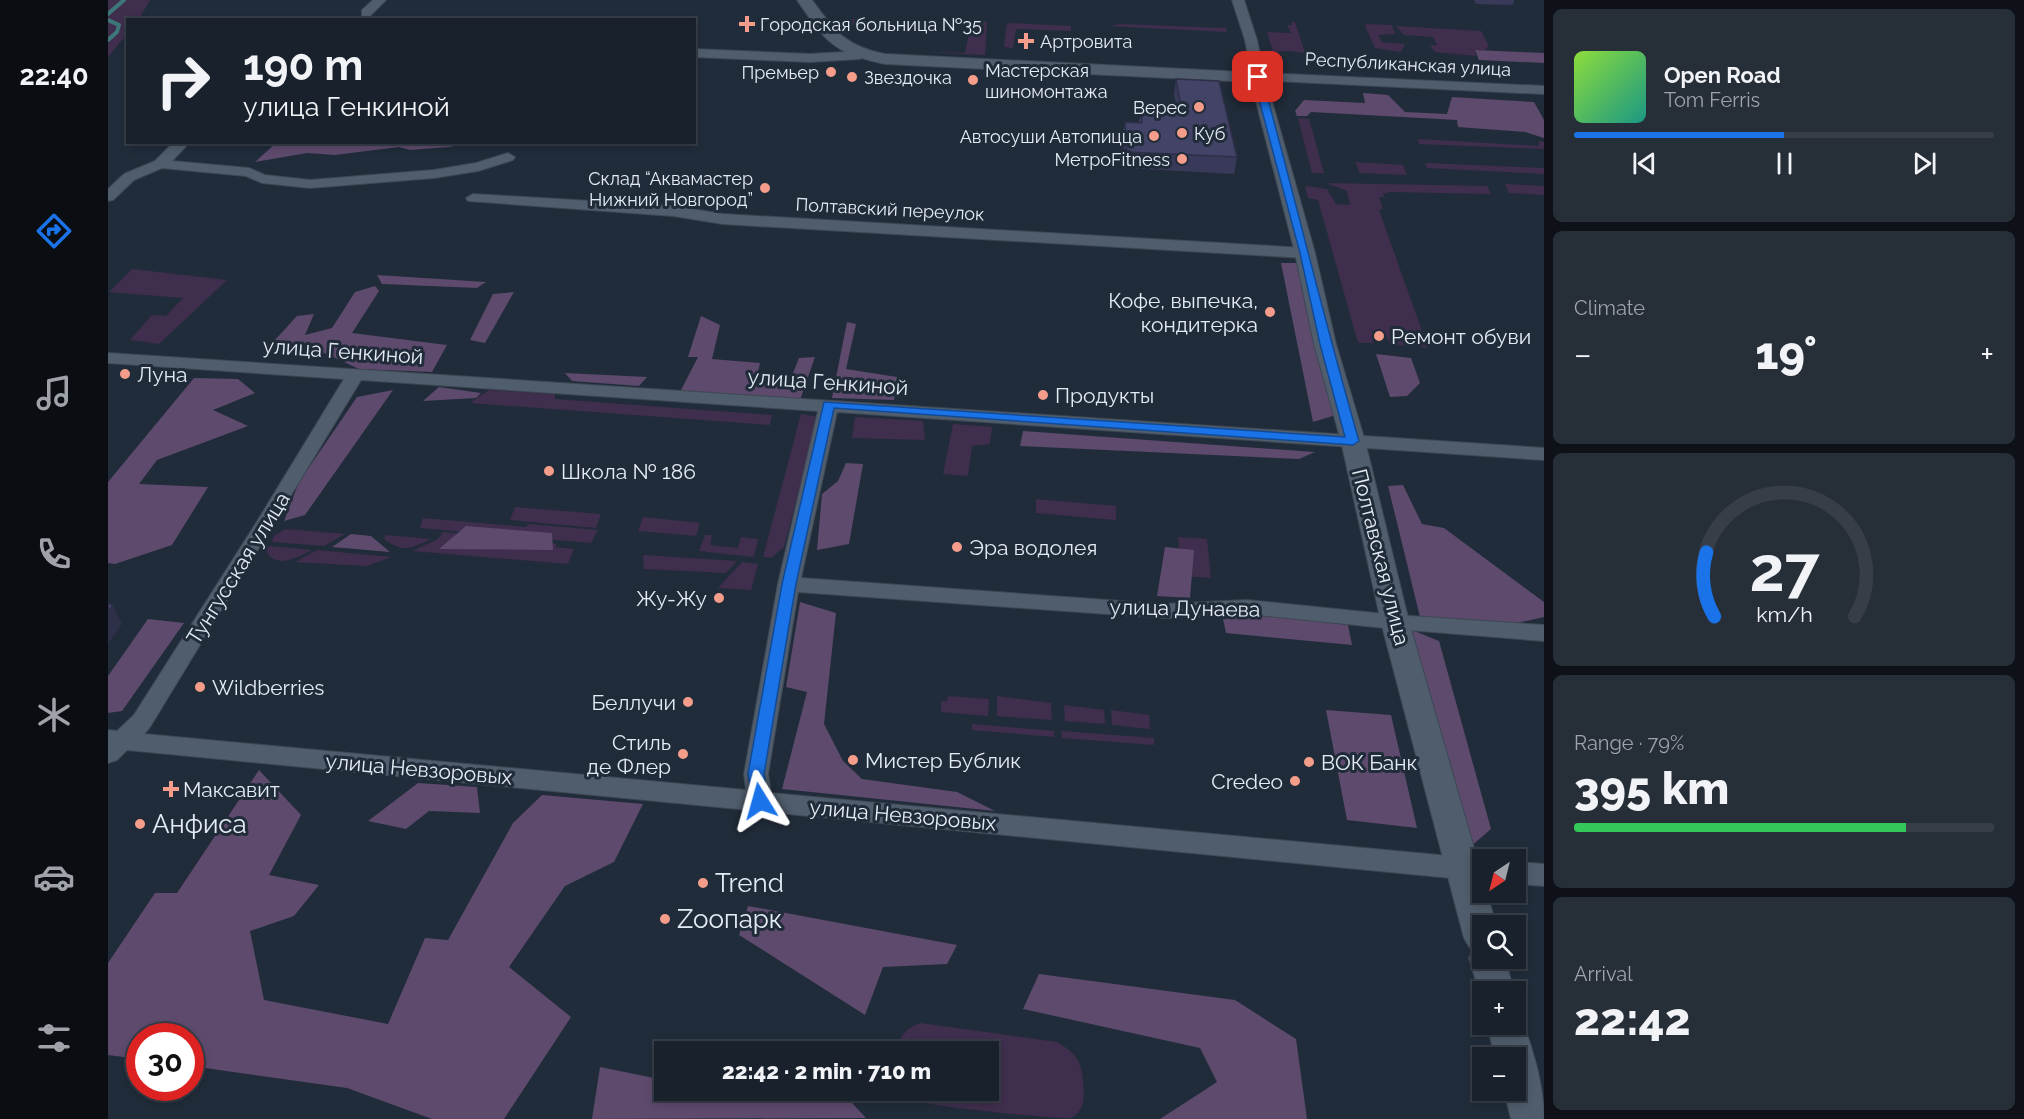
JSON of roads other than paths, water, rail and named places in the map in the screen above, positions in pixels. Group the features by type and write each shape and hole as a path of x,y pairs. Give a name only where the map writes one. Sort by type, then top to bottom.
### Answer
{"street":[{"path":"366,13 380,0"},
{"path":"804,0 840,46 860,55"},
{"name":"Полтавская улица","path":"1238,0 1251,40 1258,77 1305,253 1325,344 1353,441 1395,622 1472,866"},
{"name":"Республиканская улица","path":"696,53 810,58 860,55 915,62 1544,90"},
{"path":"108,197 129,177 160,164 181,144"},
{"path":"160,164 249,172 262,179 310,184 434,174 478,167 508,157"},
{"name":"Полтавский переулок","path":"473,198 673,211 723,219 1305,253"},
{"name":"улица Генкиной","path":"108,358 1544,454"},
{"name":"Тунгусская улица","path":"113,744 142,721 356,374"},
{"path":"760,801 756,774 789,584 829,405"},
{"name":"улица Дунаева","path":"789,584 1163,611 1247,607 1395,622 1544,633"},
{"name":"улица Невзоровых","path":"113,744 760,801 1472,869"},
{"path":"1526,874 1544,875"},
{"path":"1526,1100 1531,1119"}],"waterway":[{"path":"108,14 124,0"},
{"path":"108,20 119,25 117,32 108,40"}],"place":[{"name":"Городская больница №35","path":"747,24"},
{"name":"Артровита","path":"1026,41"},
{"name":"Премьер","path":"831,72"},
{"name":"Звездочка","path":"852,77"},
{"name":"Мастерская шиномонтажа","path":"973,80"},
{"name":"Верес","path":"1199,107"},
{"name":"Куб","path":"1182,133"},
{"name":"Автосуши Автопицца","path":"1154,136"},
{"name":"МетроFitness","path":"1182,159"},
{"name":"Склад “Аквамастер Нижний Новгород”","path":"765,188"},
{"name":"Кофе, выпечка, кондитерка","path":"1270,312"},
{"name":"Ремонт обуви","path":"1379,336"},
{"name":"Луна","path":"125,374"},
{"name":"Продукты","path":"1043,395"},
{"name":"Школа № 186","path":"549,471"},
{"name":"Эра водолея","path":"957,547"},
{"name":"Жу-Жу","path":"719,598"},
{"name":"Wildberries","path":"200,687"},
{"name":"Беллучи","path":"688,702"},
{"name":"Стиль де Флер","path":"683,754"},
{"name":"Мистер Бублик","path":"853,760"},
{"name":"ВОК Банк","path":"1309,762"},
{"name":"Credeo","path":"1295,781"},
{"name":"Максавит","path":"171,789"},
{"name":"Анфиса","path":"140,824"},
{"name":"Trend","path":"703,883"},
{"name":"Zooпарк","path":"665,919"}]}
